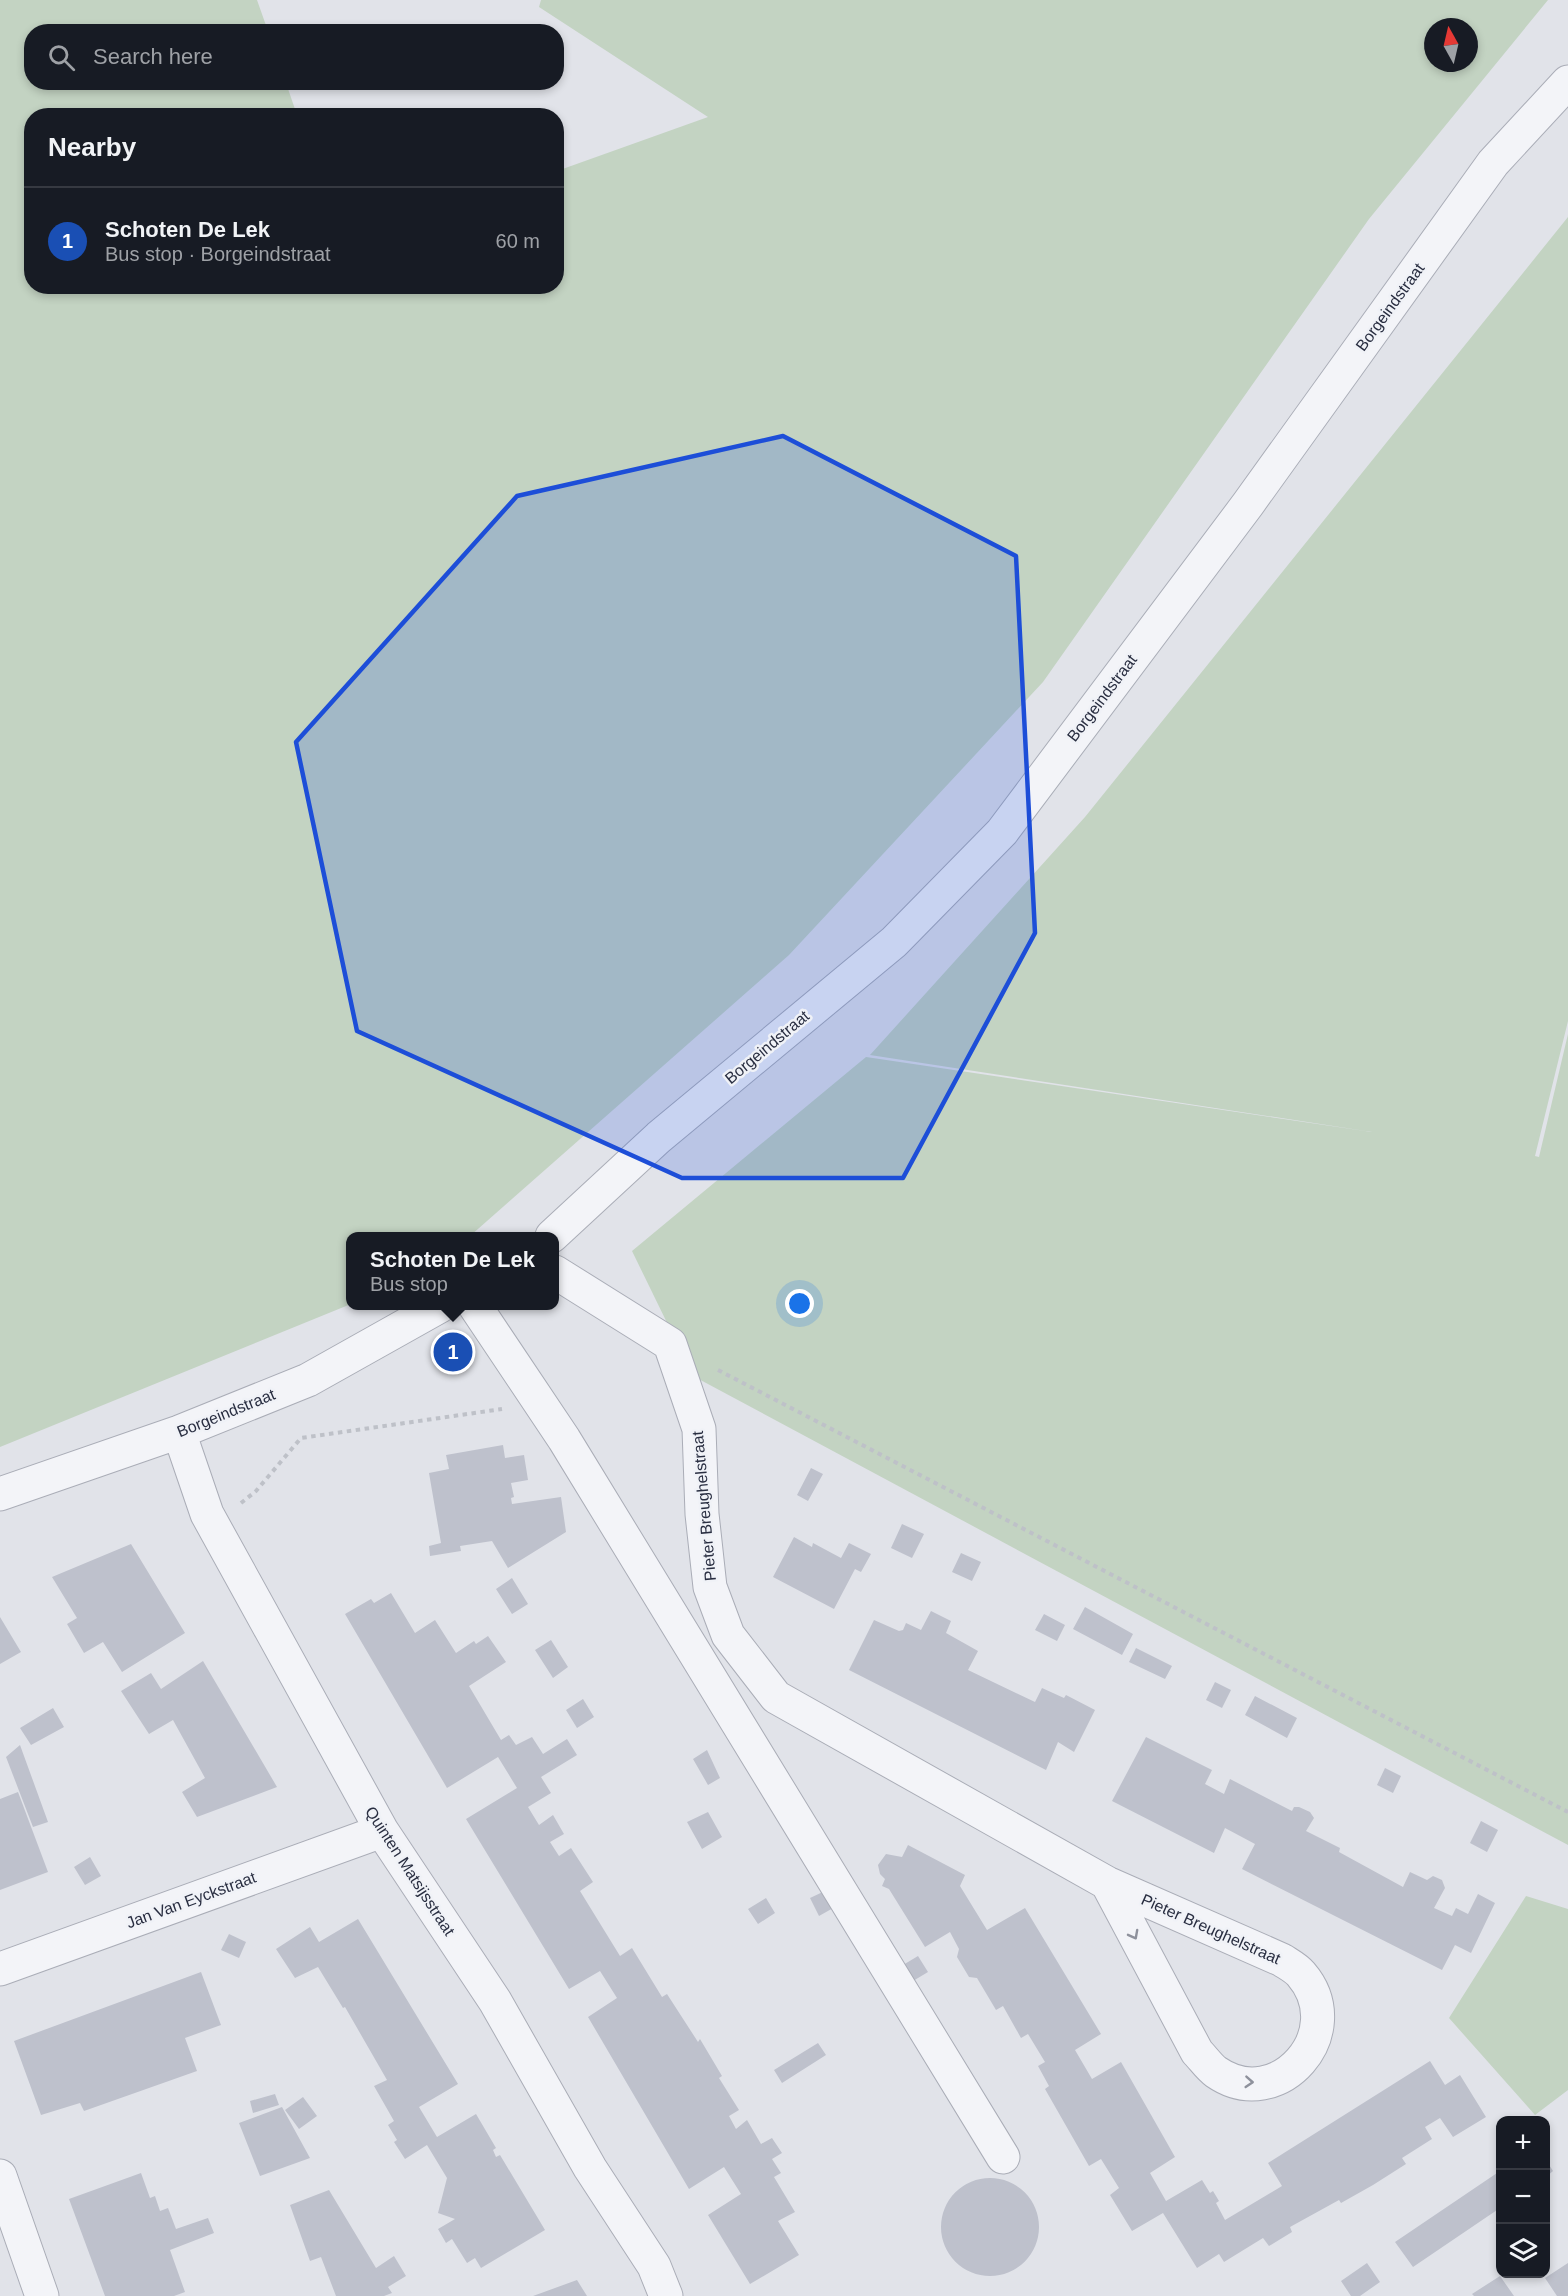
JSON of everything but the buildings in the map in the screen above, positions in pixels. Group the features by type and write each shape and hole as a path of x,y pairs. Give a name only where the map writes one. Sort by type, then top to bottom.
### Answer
{"street":[{"name":"Borgeindstraat","path":"556,1232 659,1137 894,942 1002,832 1248,504 1493,163 1568,82"},
{"path":"559,1275 670,1344"},
{"name":"Borgeindstraat","path":"0,1494 179,1432 308,1380 431,1310"},
{"path":"478,1310 540,1403 1003,2157"},
{"name":"Pieter Breughelstraat","path":"670,1344 699,1430 702,1514 710,1587 728,1635 776,1696 1107,1883 1282,1960 1299,1972 1312,1990 1318,2009 1318,2030 1313,2044 1300,2063 1285,2075 1258,2083 1238,2082 1216,2072 1197,2052 1107,1883"},
{"name":"Quinten Matsijsstraat","path":"179,1432 207,1515 382,1831 495,2001 590,2168 654,2266 666,2296"},
{"name":"Jan Van Eyckstraat","path":"0,1969 382,1831"},
{"path":"0,2176 42,2296"}],"path":[{"path":"670,1344 1568,1812"},
{"path":"207,1515 245,1502 301,1438 540,1403"}],"highlighted area":[{"path":"783,436 1016,556 1035,933 903,1178 682,1178 357,1031 296,742 517,496"}],"green space":[{"path":"0,0 257,0 266,24 24,24 24,90 288,90 295,108 24,108 24,294 564,294 564,168 708,117 539,7 541,0 1548,0 1369,219 1043,682 789,955 475,1232 346,1232 346,1306 0,1447"},
{"path":"1568,217 1568,1021 1535,1156 1539,1157 1568,1034 1568,1845 693,1376 632,1251 866,1057 1372,1132 870,1055 1085,817"},
{"path":"1526,1896 1568,1909 1568,2090 1535,2115 1449,2018"}],"place":[{"name":"Schoten De Lek","path":"453,1352"}]}
